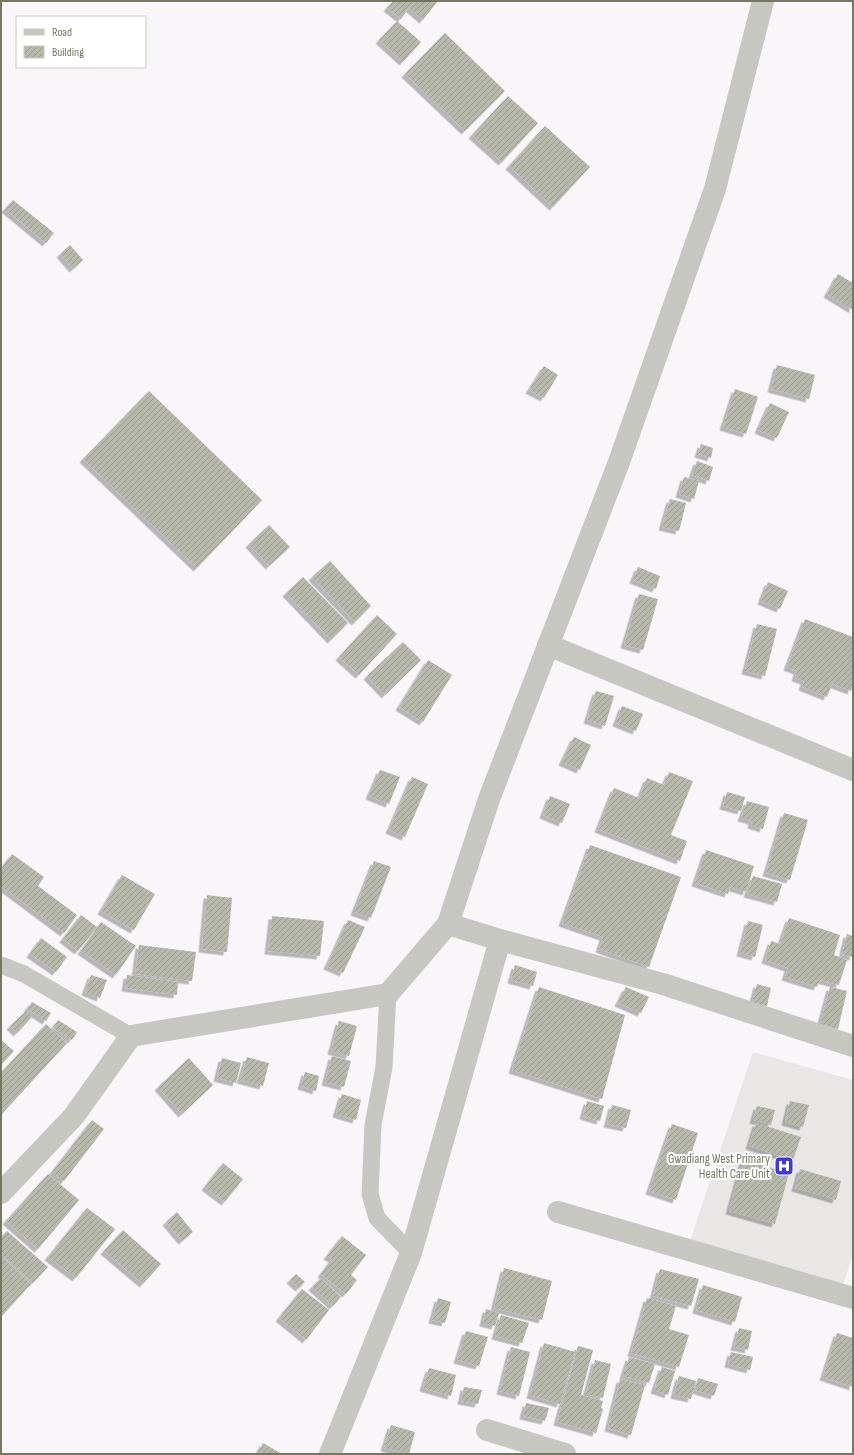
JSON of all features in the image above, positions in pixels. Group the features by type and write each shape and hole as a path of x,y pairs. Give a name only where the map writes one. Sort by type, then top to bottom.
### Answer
{"street":[{"path":"1,1193 74,1116 131,1036 388,994 448,924 489,799 619,462 715,189 763,1"},
{"path":"548,645 853,770"},
{"path":"448,924 500,940 663,984 853,1046"},
{"path":"330,1454 411,1253 500,940"},
{"path":"558,1212 853,1298"},
{"path":"487,1430 565,1454"}],"lane":[{"path":"1,965 24,974 131,1036"},
{"path":"388,994 384,1067 374,1125 370,1194 377,1218 411,1253"}],"shaded area":[{"name":"Gwadiang West Primary Health Care Unit","path":"753,1052 853,1080 853,1255 838,1299 686,1253"}],"building":[{"path":"393,1 437,2 423,20 409,8 401,19 387,8"},
{"path":"397,21 421,42 403,62 379,40"},
{"path":"445,33 505,91 465,131 405,74"},
{"path":"508,96 538,123 502,162 472,135"},
{"path":"545,126 590,167 553,207 509,166"},
{"path":"13,200 54,233 46,243 5,209"},
{"path":"70,245 83,260 73,269 60,254"},
{"path":"838,274 853,283 853,310 827,294"},
{"path":"777,365 815,375 809,399 771,389"},
{"path":"544,366 558,375 544,398 529,390"},
{"path":"735,389 758,397 746,434 723,427"},
{"path":"149,391 262,500 197,568 83,459"},
{"path":"770,403 789,412 777,438 758,430"},
{"path":"701,444 713,448 711,458 698,454"},
{"path":"697,461 713,467 709,481 692,475"},
{"path":"684,477 699,481 694,499 679,494"},
{"path":"670,499 686,503 679,531 662,527"},
{"path":"269,525 290,547 269,566 249,544"},
{"path":"330,561 371,606 355,622 312,577"},
{"path":"638,567 660,576 656,589 633,580"},
{"path":"303,577 348,623 331,640 286,593"},
{"path":"768,582 788,591 780,609 761,601"},
{"path":"639,594 658,599 643,650 624,645"},
{"path":"377,615 397,634 359,675 339,657"},
{"path":"805,619 853,637 853,685 851,691 832,684 827,697 802,687 804,681 795,678 797,671 787,667"},
{"path":"757,624 777,629 765,676 745,671"},
{"path":"403,642 421,660 385,695 367,676"},
{"path":"428,660 452,675 423,722 399,707"},
{"path":"596,691 614,696 605,726 587,720"},
{"path":"622,706 643,714 636,731 616,723"},
{"path":"574,737 591,745 580,770 562,762"},
{"path":"380,770 400,777 389,804 369,796"},
{"path":"669,772 693,781 671,835 687,841 680,861 598,829 614,788 639,798 647,778 664,785"},
{"path":"412,777 428,784 405,837 389,830"},
{"path":"727,792 745,797 741,811 723,806"},
{"path":"550,796 570,804 562,823 543,815"},
{"path":"747,801 769,807 763,829 751,825 752,821 741,818"},
{"path":"784,813 808,820 790,880 766,873"},
{"path":"590,845 681,877 649,967 599,949 603,937 562,923"},
{"path":"706,850 754,866 746,892 730,887 728,894 695,883"},
{"path":"12,854 44,877 38,886 77,915 64,933 1,886 1,869"},
{"path":"374,861 391,867 371,918 354,912"},
{"path":"122,875 155,894 134,930 101,911"},
{"path":"753,876 782,884 777,902 747,894"},
{"path":"207,895 232,898 227,952 202,949"},
{"path":"81,915 97,927 78,951 63,939"},
{"path":"272,916 324,921 320,956 268,951"},
{"path":"789,918 840,935 834,955 847,960 839,985 820,980 817,987 785,977 788,968 765,960 771,941 780,944"},
{"path":"348,920 365,927 343,973 327,966"},
{"path":"748,921 763,925 755,957 740,953"},
{"path":"101,922 136,946 116,975 81,951"},
{"path":"847,934 853,936 853,957 842,955"},
{"path":"41,938 67,957 56,972 30,954"},
{"path":"139,945 196,952 192,981 135,974"},
{"path":"515,965 537,972 533,986 511,980"},
{"path":"91,975 107,980 100,998 85,992"},
{"path":"127,975 178,982 177,995 125,988"},
{"path":"757,984 771,988 767,1006 752,1003"},
{"path":"539,987 625,1015 602,1099 512,1070"},
{"path":"626,987 649,997 641,1013 618,1003"},
{"path":"830,987 847,991 838,1029 820,1024"},
{"path":"32,1002 51,1013 46,1021 27,1009"},
{"path":"26,1011 32,1017 17,1033 10,1026"},
{"path":"58,1020 77,1032 72,1040 53,1028"},
{"path":"339,1021 357,1026 349,1056 331,1051"},
{"path":"46,1024 67,1043 1,1115 1,1073"},
{"path":"1,1040 14,1051 1,1065"},
{"path":"332,1056 351,1061 344,1087 325,1082"},
{"path":"247,1057 269,1063 263,1086 240,1080"},
{"path":"189,1058 213,1085 182,1114 158,1087"},
{"path":"222,1058 241,1063 236,1083 217,1078"},
{"path":"305,1072 319,1076 316,1091 301,1086"},
{"path":"342,1094 361,1100 356,1120 336,1114"},
{"path":"587,1101 604,1106 600,1121 583,1116"},
{"path":"790,1101 809,1105 803,1127 785,1122"},
{"path":"612,1105 631,1110 626,1128 607,1124"},
{"path":"757,1106 775,1110 771,1125 753,1120"},
{"path":"92,1120 104,1129 64,1181 52,1172"},
{"path":"756,1123 801,1137 793,1160 749,1146"},
{"path":"672,1124 698,1133 676,1200 649,1191"},
{"path":"743,1160 789,1173 775,1224 729,1211"},
{"path":"223,1163 243,1179 225,1202 205,1187"},
{"path":"800,1169 841,1181 836,1200 795,1188"},
{"path":"48,1174 79,1200 38,1249 6,1221"},
{"path":"87,1208 115,1229 76,1278 48,1257"},
{"path":"177,1212 193,1232 182,1241 166,1222"},
{"path":"123,1230 161,1264 143,1284 104,1251"},
{"path":"7,1231 48,1267 33,1283 1,1254 1,1237"},
{"path":"342,1236 366,1255 351,1275 357,1280 346,1294 321,1274 332,1259 327,1256"},
{"path":"1,1256 31,1284 1,1317"},
{"path":"504,1268 552,1281 542,1320 494,1308"},
{"path":"660,1269 699,1279 691,1306 653,1296"},
{"path":"296,1274 305,1282 299,1288 290,1280"},
{"path":"321,1278 341,1297 333,1306 312,1287"},
{"path":"703,1285 742,1297 735,1322 696,1310"},
{"path":"302,1289 329,1310 306,1340 279,1318"},
{"path":"438,1298 451,1302 445,1323 432,1320"},
{"path":"647,1298 676,1306 669,1329 689,1335 679,1367 631,1353"},
{"path":"486,1309 499,1313 495,1326 483,1323"},
{"path":"501,1315 529,1323 522,1343 495,1336"},
{"path":"739,1328 752,1331 748,1350 734,1347"},
{"path":"466,1331 488,1337 479,1366 457,1360"},
{"path":"837,1333 853,1338 853,1387 823,1377"},
{"path":"544,1343 575,1352 560,1404 530,1395"},
{"path":"578,1346 593,1350 581,1395 603,1401 601,1408 603,1409 596,1433 557,1422"},
{"path":"511,1347 530,1352 519,1396 500,1391"},
{"path":"731,1352 753,1357 750,1370 728,1364"},
{"path":"629,1357 655,1364 649,1383 623,1376"},
{"path":"595,1360 611,1364 603,1398 586,1394"},
{"path":"662,1367 675,1371 668,1395 654,1390"},
{"path":"429,1368 456,1375 451,1396 423,1388"},
{"path":"679,1376 696,1381 691,1399 674,1395"},
{"path":"698,1378 718,1384 714,1396 695,1390"},
{"path":"620,1379 645,1385 631,1435 608,1428"},
{"path":"464,1387 482,1390 478,1404 461,1401"},
{"path":"526,1403 549,1408 545,1421 523,1416"},
{"path":"391,1425 415,1432 409,1454 384,1448"},
{"path":"263,1443 282,1454 257,1454"}],"place":[{"name":"Gwadiang West Primary Health Care Unit","path":"784,1166"}]}
